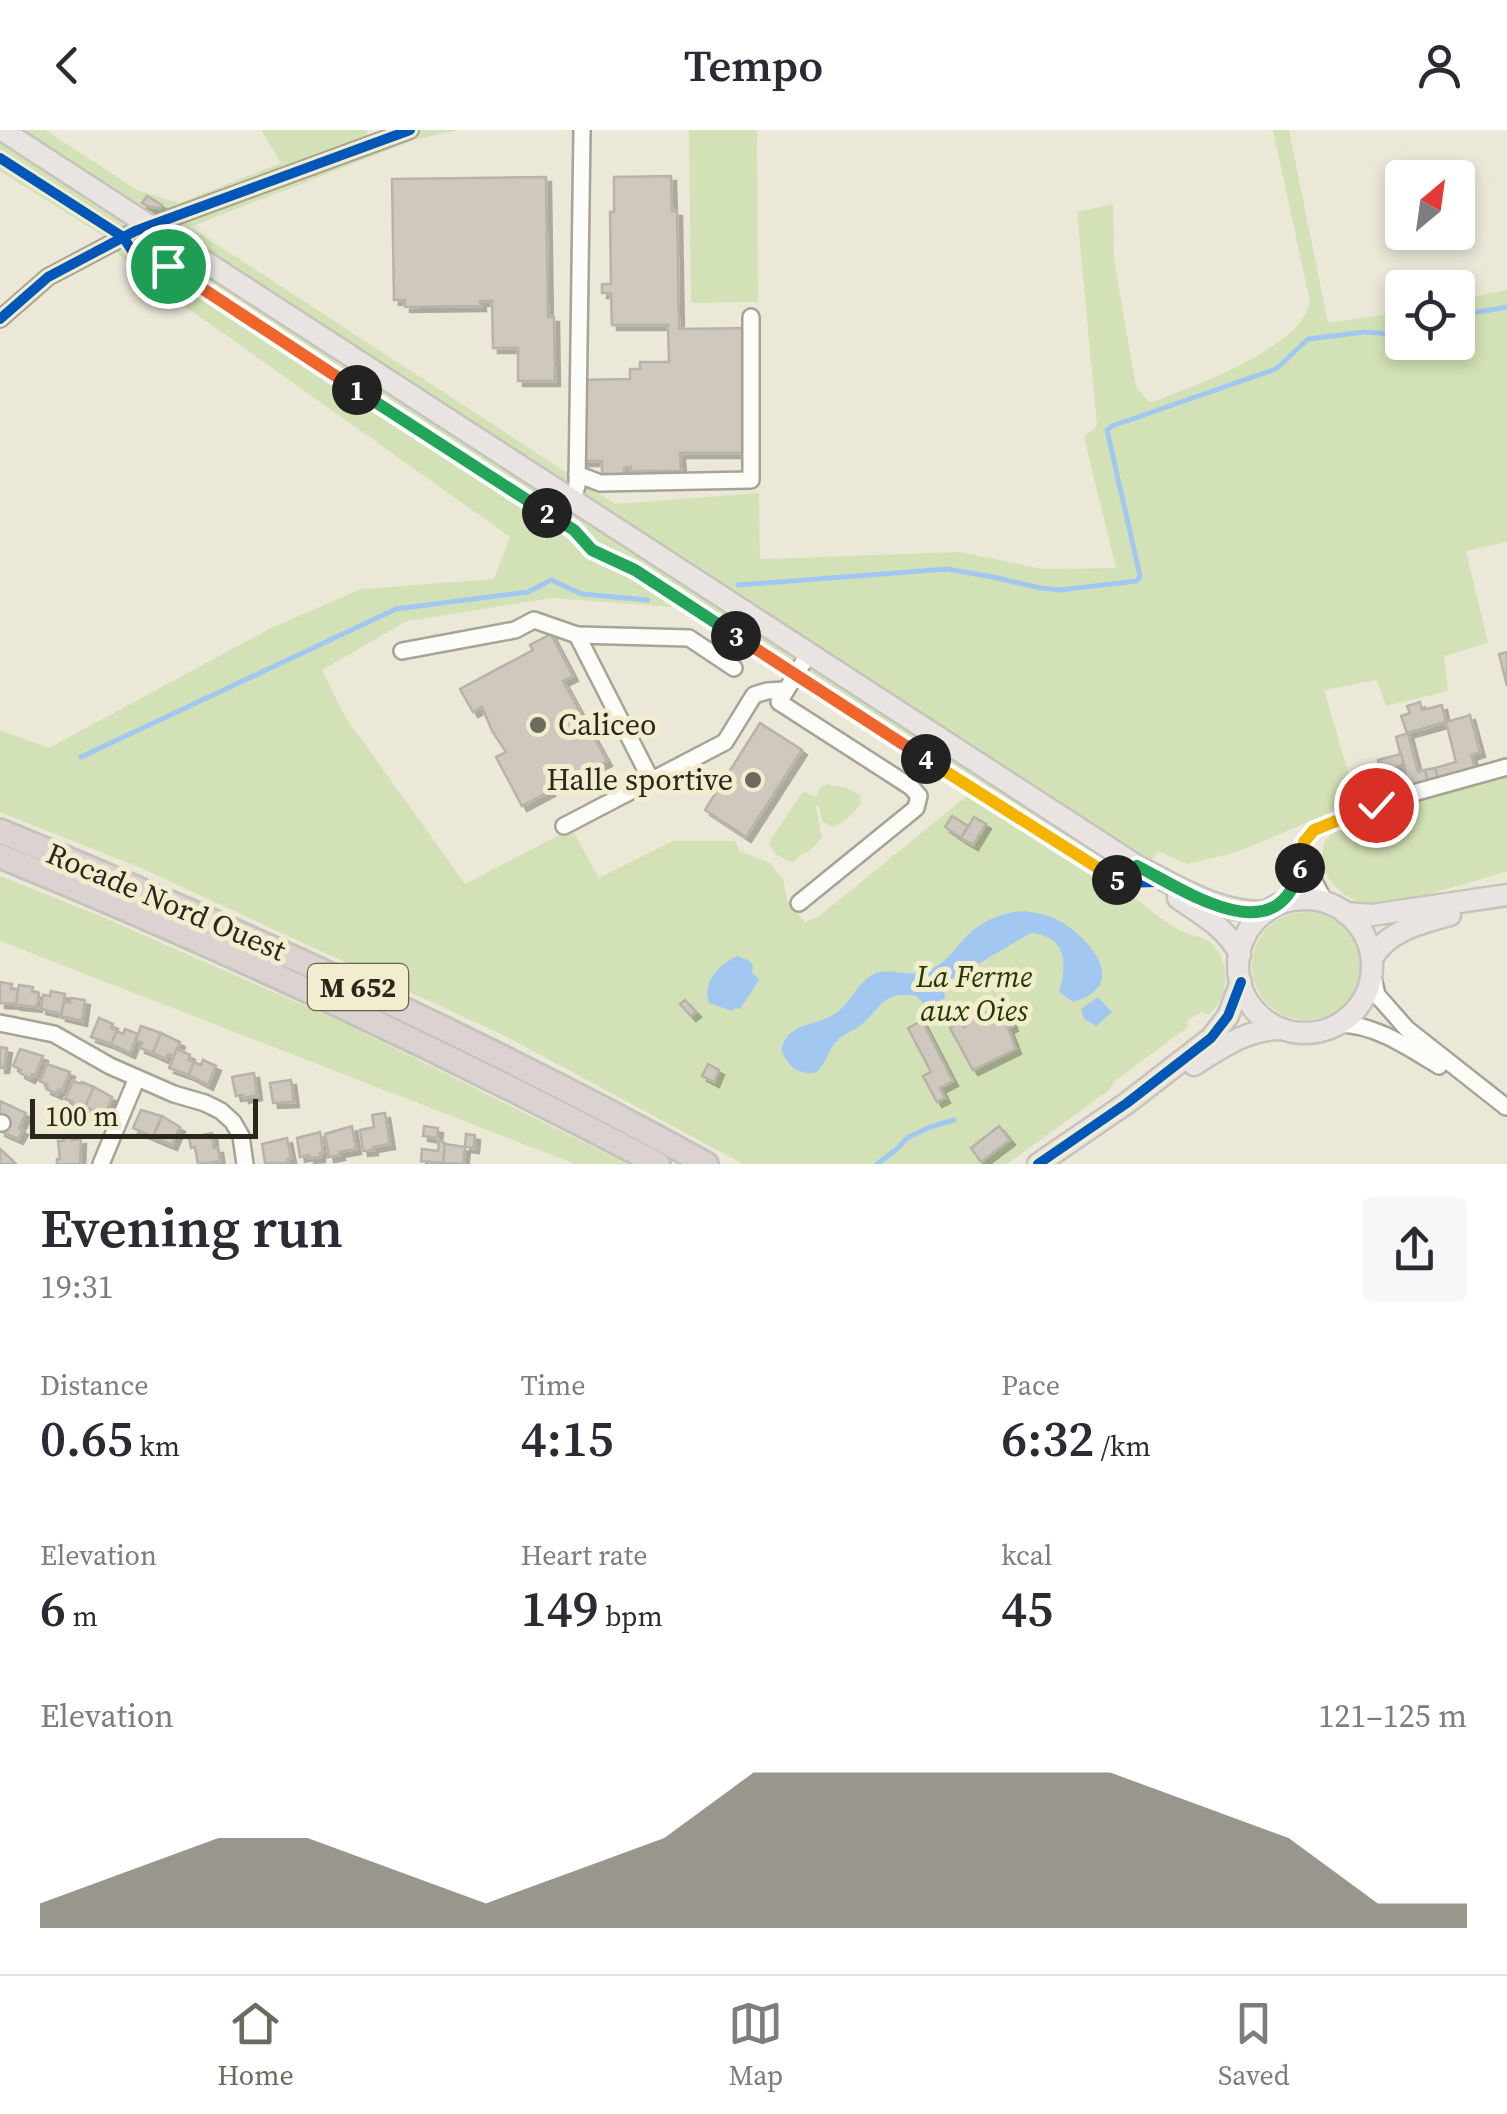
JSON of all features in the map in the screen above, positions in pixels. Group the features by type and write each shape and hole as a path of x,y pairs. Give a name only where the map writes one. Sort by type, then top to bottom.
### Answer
{"highway":[{"name":"Rocade Nord Ouest","path":"0,831 372,994 572,1092 706,1164"},
{"name":"Rocade Nord Ouest","path":"0,856 327,998 658,1164"}],"main road":[{"path":"2,130 143,228 1137,866 1220,928 1240,955"},
{"path":"1137,866 1215,905 1243,912 1304,899 1325,902 1346,912 1372,915 1507,897"},
{"path":"1127,1103 1246,1036 1266,1030 1314,1032 1338,1024 1358,1006 1367,990 1382,944 1438,918 1507,897"},
{"path":"1275,907 1248,931 1240,955 1241,982 1258,1013 1289,1030"},
{"path":"1346,912 1362,930 1372,966"},
{"path":"1038,1164 1127,1103 1219,1030 1232,1009 1241,982"}],"street":[{"path":"0,320 54,273 143,228 410,130"},
{"path":"572,500 578,486 582,130"},
{"path":"578,474 600,483 752,480 752,316"},
{"path":"402,651 515,630 534,620 577,635 689,638 734,668"},
{"path":"577,635 651,780"},
{"path":"799,903 916,808 919,796 912,786 779,702 809,653"},
{"path":"564,826 724,742 754,695 786,690"},
{"path":"1275,907 1297,879 1304,842 1320,826 1388,800 1507,767"},
{"path":"1320,826 1310,838 1307,862 1325,902"},
{"path":"1372,966 1377,995 1408,1029 1506,1107"},
{"path":"0,1023 54,1034 104,1063 221,1111 241,1136 245,1164"},
{"path":"1338,1024 1381,1033 1506,1107"},
{"path":"101,1164 137,1078"}],"green space":[{"name":"La Ferme aux Oies","path":"0,130 45,130 137,190 179,203 281,163 261,130 366,130 368,135 385,130 457,130 414,140 190,227 615,504 759,493 760,559 960,552 1042,569 1116,568 1084,437 1097,426 1077,212 1113,204 1114,260 1136,387 1150,403 1229,371 1268,349 1299,324 1305,314 1310,302 1273,130 1289,130 1328,323 1385,315 1385,360 1475,360 1475,297 1507,290 1507,542 1466,551 1488,643 1444,656 1448,691 1386,706 1377,680 1324,690 1356,799 1234,853 1186,864 1158,851 1129,894 1175,928 1211,943 1225,970 1221,999 1209,1015 1201,1012 1187,1021 1188,1027 1115,1081 1108,1091 1007,1164 743,1164 505,1036 141,868 0,812 0,730 49,748 271,628 361,589 494,579 510,537 130,267 102,235 0,171","holes":["552,598 671,607 694,602 978,787 818,917 805,922 788,902 783,879 770,863 740,851 735,841 673,841 599,878 574,833 565,832 465,884 344,715 322,670 407,621"]},
{"path":"689,130 757,130 758,302 691,303"},
{"path":"1507,774 1507,871 1410,898 1376,902 1349,897 1328,877 1323,848 1337,831 1411,802"},
{"path":"827,784 847,788 860,795 861,802 849,817 832,827 822,821 816,806 822,838 793,862 778,855 769,842 801,794 816,797"},
{"path":"0,876 346,1024 627,1164 575,1164 0,941"},
{"path":"1306,912 1327,916 1344,928 1356,945 1360,966 1356,987 1344,1004 1327,1016 1306,1020 1285,1016 1268,1004 1256,987 1252,966 1256,945 1268,928 1285,916"}],"water":[{"path":"1025,911 1056,919 1091,949 1102,973 1100,985 1091,995 1073,1002 1059,992 1062,954 1052,940 1031,933 947,982 945,998 928,1008 916,996 890,998 837,1041 817,1072 800,1071 784,1056 781,1050 790,1034 836,1013 874,974 926,971 943,961 983,923"},
{"path":"737,956 750,961 759,980 740,1009 732,1011 709,1003 707,995 718,969"},
{"path":"1098,997 1112,1012 1096,1026 1084,1019 1081,1009"}],"building":[{"path":"671,176 672,211 677,211 679,329 746,328 747,453 680,453 681,471 631,471 631,467 624,468 624,474 602,474 602,461 583,461 581,380 630,379 630,369 640,369 640,362 669,362 668,325 612,325 611,293 602,293 602,284 611,284 610,212 614,212 614,177"},
{"path":"546,177 548,317 554,317 555,381 518,381 518,348 493,348 492,301 480,301 481,306 405,307 405,300 394,300 392,179"},
{"path":"147,196 162,205 160,208 142,203"},
{"name":"Caliceo","path":"551,634 573,676 563,681 607,761 563,784 560,779 547,786 550,791 522,806 496,757 506,752 482,707 473,712 460,689 533,650 530,645"},
{"path":"1507,652 1507,686 1499,654"},
{"path":"1420,702 1422,710 1442,705 1446,722 1407,733 1401,716 1410,713 1407,706"},
{"path":"1470,715 1480,752 1471,755 1475,768 1438,779 1435,768 1456,762 1446,722"},
{"name":"Halle sportive","path":"760,723 802,750 746,837 705,810"},
{"path":"1408,733 1418,772 1425,770 1428,782 1409,787 1396,737"},
{"path":"1401,754 1404,765 1381,772 1378,760"},
{"path":"1435,768 1438,779 1428,782 1425,770"},
{"path":"952,816 968,826 961,838 945,827"},
{"path":"974,817 986,824 973,845 961,838"},
{"path":"0,982 12,984 11,989 18,990 16,1004 0,1003"},
{"path":"19,985 33,987 32,992 39,993 37,1007 16,1005"},
{"path":"51,991 65,994 62,1014 41,1009 43,995 50,996"},
{"path":"71,998 85,1000 82,1021 61,1016 64,1002 70,1003"},
{"path":"685,1000 696,1012 691,1016 680,1004"},
{"path":"999,1005 1004,1018 1009,1016 1013,1026 1008,1028 1016,1049 973,1070 950,1028 961,1022 966,1026 966,1017 974,1010 983,1010 989,1017 989,1009"},
{"path":"99,1018 113,1024 111,1028 117,1031 111,1044 91,1037"},
{"path":"922,1021 953,1081 940,1088 945,1098 937,1102 923,1076 931,1072 908,1028"},
{"path":"141,1026 161,1033 153,1053 140,1048 142,1043 136,1040"},
{"path":"125,1029 138,1034 130,1053 111,1044 117,1031 123,1034"},
{"path":"161,1033 180,1042 174,1056 168,1054 166,1059 153,1053"},
{"path":"0,1047 7,1048 4,1068 0,1068"},
{"path":"20,1049 43,1056 35,1076 30,1078 13,1066"},
{"path":"177,1049 190,1055 188,1060 194,1062 189,1075 169,1068"},
{"path":"203,1060 216,1066 208,1085 189,1075 194,1062 201,1065"},
{"path":"47,1064 70,1072 57,1094 40,1081"},
{"path":"708,1064 719,1070 714,1082 702,1076"},
{"path":"254,1073 257,1095 236,1096 232,1077"},
{"path":"291,1080 294,1102 273,1103 270,1083"},
{"path":"73,1081 94,1087 85,1107 80,1109 65,1099"},
{"path":"94,1087 112,1097 105,1115 85,1107"},
{"path":"0,1101 26,1113 18,1139 0,1131 4,1117 0,1115"},
{"path":"141,1110 162,1116 153,1137 133,1128"},
{"path":"385,1113 390,1144 363,1151 360,1130 374,1127 372,1115"},
{"path":"162,1116 180,1127 172,1145 153,1137"},
{"path":"352,1126 356,1149 329,1157 325,1134"},
{"path":"424,1126 438,1128 437,1138 423,1136"},
{"path":"999,1126 1010,1140 981,1162 971,1148"},
{"path":"320,1132 320,1157 300,1157 297,1138"},
{"path":"212,1133 220,1161 198,1164 189,1138"},
{"path":"466,1134 475,1135 474,1148 465,1147"},
{"path":"287,1138 291,1158 288,1163 265,1163 262,1144"},
{"path":"81,1139 80,1164 57,1164 58,1141"},
{"path":"439,1141 445,1143 443,1163 421,1161 422,1149 438,1151"},
{"path":"445,1144 465,1147 463,1164 443,1163"},
{"path":"0,1149 10,1158 16,1164 0,1164"}],"waterway":[{"path":"1475,313 1507,307"},
{"path":"738,585 947,569 1060,590 1137,581 1140,576 1107,430 1276,369 1308,339 1365,332 1385,334"},
{"path":"81,757 396,609 528,592 551,580 582,594 648,600"},
{"path":"877,1164 907,1138 954,1120"}],"cycle path":[{"path":"0,319 48,277 135,231 410,130"},
{"path":"0,158 123,237 137,258 164,265 563,523 593,551 644,576 1081,859 1122,883 1157,882"},
{"path":"1038,1164 1127,1103 1211,1038 1228,1016 1241,982"}],"place":[{"name":"Caliceo","path":"538,725"},
{"name":"Halle sportive","path":"753,780"}],"route":[{"path":"168,266 574,530 592,550 644,576 1122,883 1137,866 1229,910 1266,912 1284,902 1291,892 1308,835 1320,826 1376,805"}]}
